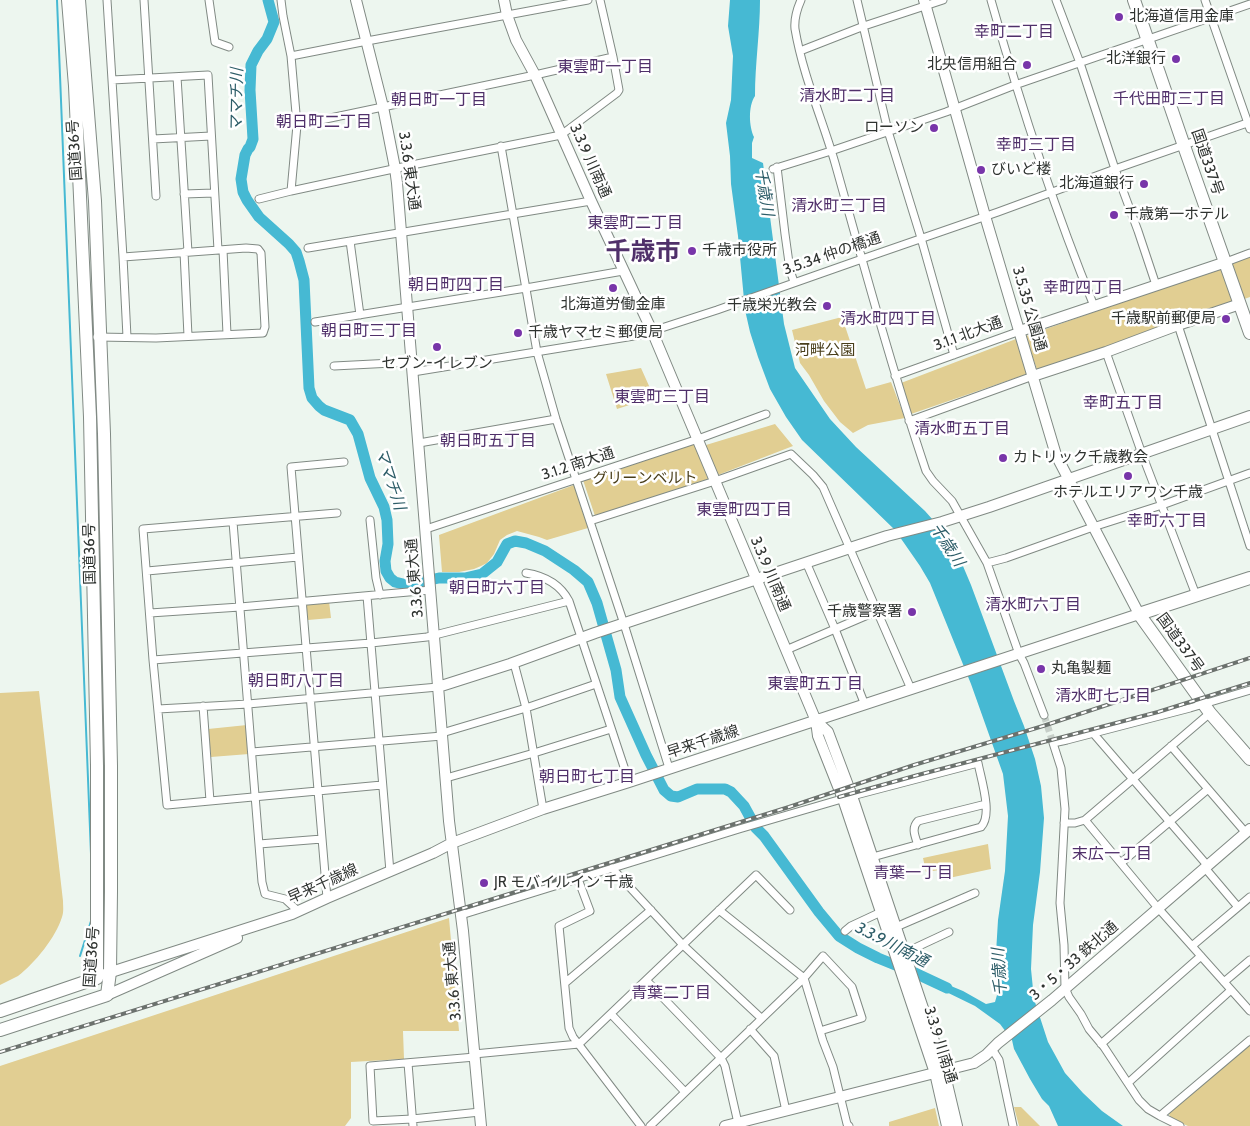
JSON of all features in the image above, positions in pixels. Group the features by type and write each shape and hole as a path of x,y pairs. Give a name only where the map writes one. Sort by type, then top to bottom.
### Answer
{"highway":[{"name":"国道36号","path":"0,1011 97,978 91,427 75,86 68,0"},
{"name":"国道36号","path":"0,1030 107,995 110,972 111,756 101,337 95,201 79,0"},
{"name":"国道337号","path":"1134,0 1184,146 1242,303 1250,333"},
{"name":"国道337号","path":"1250,578 1139,614 1207,708 1250,759"},
{"path":"97,978 107,995"}],"street":[{"path":"107,0 127,337"},
{"path":"144,0 156,196"},
{"path":"209,0 215,42 229,46"},
{"path":"281,0 291,56 298,125 291,191"},
{"name":"3.3.6 東大通","path":"356,0 383,106 395,168 402,233 442,734 481,1126"},
{"name":"3.3.9 川南通","path":"504,0 516,40 535,75 591,202 652,331 816,721"},
{"path":"291,56 367,40 588,0"},
{"path":"259,199 395,168 561,134 619,90 600,0"},
{"path":"801,0 796,10 795,26 802,64 831,150 909,421 926,471 933,482 952,501 987,563 1016,655 1024,663 1044,715"},
{"path":"857,0 888,131 954,355"},
{"path":"800,51 925,3 943,0"},
{"path":"991,0 1015,85 1051,192 1094,306"},
{"path":"1056,0 1080,63 1156,285"},
{"path":"1204,0 1249,125"},
{"name":"3.5.35 公園通","path":"925,3 985,216 1056,455 1139,614"},
{"path":"791,283 775,168 955,108 1015,85 1250,4"},
{"path":"298,125 613,57"},
{"path":"112,80 208,75 214,193 227,334"},
{"path":"177,77 184,194 188,336"},
{"name":"3.5.34 仲の橋通","path":"334,366 412,367 537,352 640,335 717,310 1115,169 1249,125"},
{"path":"153,139 211,136"},
{"path":"501,146 537,352 575,480 624,624 667,769"},
{"path":"184,194 214,193"},
{"path":"308,248 591,202"},
{"path":"350,241 360,315"},
{"path":"87,337 156,338 263,333 265,327 261,253 258,249 246,248 123,257"},
{"name":"3.1.1 北大通","path":"895,376 1020,331 1250,253"},
{"path":"315,322 623,271"},
{"path":"909,421 1242,303"},
{"path":"1178,325 1250,546"},
{"path":"1106,352 1142,454 1196,595"},
{"name":"3.1.2 南大通","path":"426,529 698,439 766,414"},
{"path":"158,709 248,704 438,687 806,562 997,504 1250,416"},
{"path":"419,443 556,419"},
{"path":"590,521 791,454 823,487 911,689"},
{"path":"327,898 291,467 344,462"},
{"path":"987,563 1162,506 1250,472"},
{"path":"337,513 143,529 167,805 382,785"},
{"path":"370,520 376,578 380,594"},
{"path":"234,522 262,882 265,894 285,900 298,911"},
{"path":"147,571 298,557"},
{"path":"806,562 865,705"},
{"path":"526,573 539,575 553,582 565,592 629,782"},
{"path":"150,613 367,596 431,587"},
{"path":"367,596 390,872"},
{"path":"153,660 426,637 569,601"},
{"path":"786,650 876,611"},
{"name":"早来千歳線","path":"107,995 390,872 452,843 543,809 1139,614"},
{"path":"514,662 526,708 543,809"},
{"path":"252,752 315,748 442,734 596,684"},
{"path":"1180,1126 1148,1109 1139,1100 1089,1028 1065,988 1064,945 1060,904 1065,809 1061,768 1053,743 1207,708 1250,690"},
{"path":"203,706 210,801"},
{"path":"1064,824 1085,820 1171,746 1207,708"},
{"path":"816,721 828,732 847,797 868,858 896,927 900,956"},
{"path":"446,778 611,729"},
{"path":"1093,733 1170,822 1238,907"},
{"path":"1171,746 1248,831"},
{"path":"461,915 847,797 978,763 987,811 985,823 981,827 868,858"},
{"path":"1121,863 1208,789"},
{"path":"918,844 913,832 914,826 918,821 986,804"},
{"path":"1085,820 1158,908 1250,1011"},
{"name":"3・5・33 鉄北通","path":"725,1126 974,1063 1047,1004 1248,831"},
{"path":"259,844 322,839"},
{"path":"868,858 880,912 900,956"},
{"path":"612,868 683,945 761,1018"},
{"path":"480,1112 413,1123 373,1121 370,1066 579,1044 756,875 790,910"},
{"path":"578,879 590,911 559,926 569,1028 573,1037 641,1126"},
{"path":"896,927 975,893"},
{"path":"1192,946 1250,897"},
{"path":"565,983 651,910"},
{"path":"720,910 804,978 833,1067 848,1125"},
{"path":"846,931 851,926 880,912"},
{"name":"早来千歳線","path":"97,978 110,972 284,917"},
{"path":"900,956 949,932"},
{"path":"650,1126 804,978 823,956 852,986 862,1018 820,1031"},
{"name":"3.3.9 川南通","path":"900,956 908,964 939,1072 947,1126"},
{"name":"3.3.9 川南通","path":"900,956 902,974 957,1126"},
{"path":"1101,1044 1201,956"},
{"path":"1224,982 1250,960"},
{"path":"646,980 720,1058 725,1066 738,1123"},
{"path":"1128,1082 1231,990"},
{"path":"611,1014 685,1092"},
{"path":"750,1029 774,1056 786,1111"},
{"path":"1160,1116 1250,1040"},
{"path":"995,1046 1014,1126"},
{"path":"408,1063 413,1123"}],"green space":[{"path":"1250,257 1250,297 1037,370 1026,336"},
{"name":"河畔公園","path":"842,317 866,389 891,382 905,418 868,425 853,433 840,422 824,401 800,363 792,330"},
{"path":"1016,339 1027,374 911,414 901,383"},
{"path":"641,368 654,397 617,409 606,374"},
{"name":"グリーンベルト","path":"775,424 793,446 718,475 706,445"},
{"name":"グリーンベルト","path":"694,443 708,479 595,516 583,480"},
{"name":"グリーンベルト","path":"574,485 588,528 547,540 517,531 500,540 494,554 487,563 474,569 459,572 442,572 439,535"},
{"path":"329,601 331,618 308,620 306,603"},
{"path":"39,691 63,913 55,933 38,957 25,971 0,985 0,693"},
{"path":"247,725 249,754 211,757 208,729"},
{"path":"988,844 991,869 949,878 946,869 926,872 923,858"},
{"path":"449,918 459,1031 403,1031 404,1059 351,1062 351,1118 345,1126 0,1126 0,1066"},
{"path":"1250,1044 1250,1126 1188,1126 1170,1118 1169,1113"},
{"path":"1014,1107 1021,1107 1040,1126 1019,1126"},
{"path":"935,1108 939,1126 889,1126 889,1122"}],"water":[{"name":"千歳川","path":"730,0 760,0 755,96 750,111 750,122 754,137 752,158 763,163 784,324 795,368 830,419 856,447 925,511 960,559 1024,726 1035,759 1041,786 1044,818 1040,872 1033,925 1031,969 1034,999 1048,1042 1065,1073 1102,1111 1123,1126 1058,1126 1049,1106 1042,1099 1030,1079 1014,1049 1012,1040 1000,1024 975,1006 934,986 934,979 963,991 986,1004 995,1002 997,995 996,953 998,920 1005,871 1008,816 1003,774 971,684 930,583 895,530 802,440 770,389 758,357 745,310 726,123 731,100 733,56 728,26"}],"waterway":[{"path":"57,0 91,854"},
{"name":"ママチ川","path":"268,0 274,22 267,39 251,65 250,90 253,139 245,155 241,179 243,192 259,217 296,252 304,280 309,388 312,398 319,406 324,410 350,420 358,434 370,478 384,507 387,520 388,544 385,561 386,571 390,578 395,582 407,585 439,578 465,578 482,574 497,562 507,544 515,541 526,543 545,551 574,570 588,582 597,603 616,670 620,697 664,790 671,796 678,797 697,789 725,789 731,792 744,806 756,828 839,936 878,958 947,988"},
{"path":"80,956 91,921"}],"tunnel":[{"path":"1044,715 1053,743"}],"railway":[{"path":"0,1052 789,807 914,765 1043,726 1250,658"},
{"path":"839,797 1158,712 1250,683"}],"place":[{"name":"北海道信用金庫","path":"1119,17"},
{"name":"北洋銀行","path":"1176,59"},
{"name":"北央信用組合","path":"1027,65"},
{"name":"ローソン","path":"934,128"},
{"name":"びいど楼","path":"981,170"},
{"name":"北海道銀行","path":"1144,184"},
{"name":"千歳第一ホテル","path":"1114,215"},
{"name":"千歳市役所","path":"692,251"},
{"name":"北海道労働金庫","path":"613,288"},
{"name":"千歳栄光教会","path":"827,306"},
{"name":"千歳駅前郵便局","path":"1226,319"},
{"name":"千歳ヤマセミ郵便局","path":"518,333"},
{"name":"セブン-イレブン","path":"437,347"},
{"name":"カトリック千歳教会","path":"1003,458"},
{"name":"ホテルエリアワン千歳","path":"1128,476"},
{"name":"千歳警察署","path":"912,612"},
{"name":"丸亀製麺","path":"1041,669"},
{"name":"JR モバイルイン 千歳","path":"484,883"}],"district":[{"name":"幸町二丁目","path":"1014,32"},
{"name":"東雲町一丁目","path":"605,67"},
{"name":"清水町二丁目","path":"847,96"},
{"name":"千代田町三丁目","path":"1169,99"},
{"name":"朝日町一丁目","path":"439,100"},
{"name":"朝日町二丁目","path":"324,122"},
{"name":"幸町三丁目","path":"1036,145"},
{"name":"清水町三丁目","path":"839,206"},
{"name":"東雲町二丁目","path":"635,223"},
{"name":"千歳市","path":"643,253"},
{"name":"朝日町四丁目","path":"456,285"},
{"name":"幸町四丁目","path":"1083,288"},
{"name":"清水町四丁目","path":"888,319"},
{"name":"朝日町三丁目","path":"369,331"},
{"name":"東雲町三丁目","path":"662,397"},
{"name":"幸町五丁目","path":"1123,403"},
{"name":"清水町五丁目","path":"962,429"},
{"name":"朝日町五丁目","path":"488,441"},
{"name":"東雲町四丁目","path":"744,510"},
{"name":"幸町六丁目","path":"1167,521"},
{"name":"朝日町六丁目","path":"497,588"},
{"name":"清水町六丁目","path":"1033,605"},
{"name":"朝日町八丁目","path":"296,681"},
{"name":"東雲町五丁目","path":"815,684"},
{"name":"清水町七丁目","path":"1103,696"},
{"name":"朝日町七丁目","path":"587,777"},
{"name":"末広一丁目","path":"1112,854"},
{"name":"青葉一丁目","path":"913,873"},
{"name":"青葉二丁目","path":"671,993"}],"water label":[{"name":"3.3.9川南通","path":"892,945"}]}
